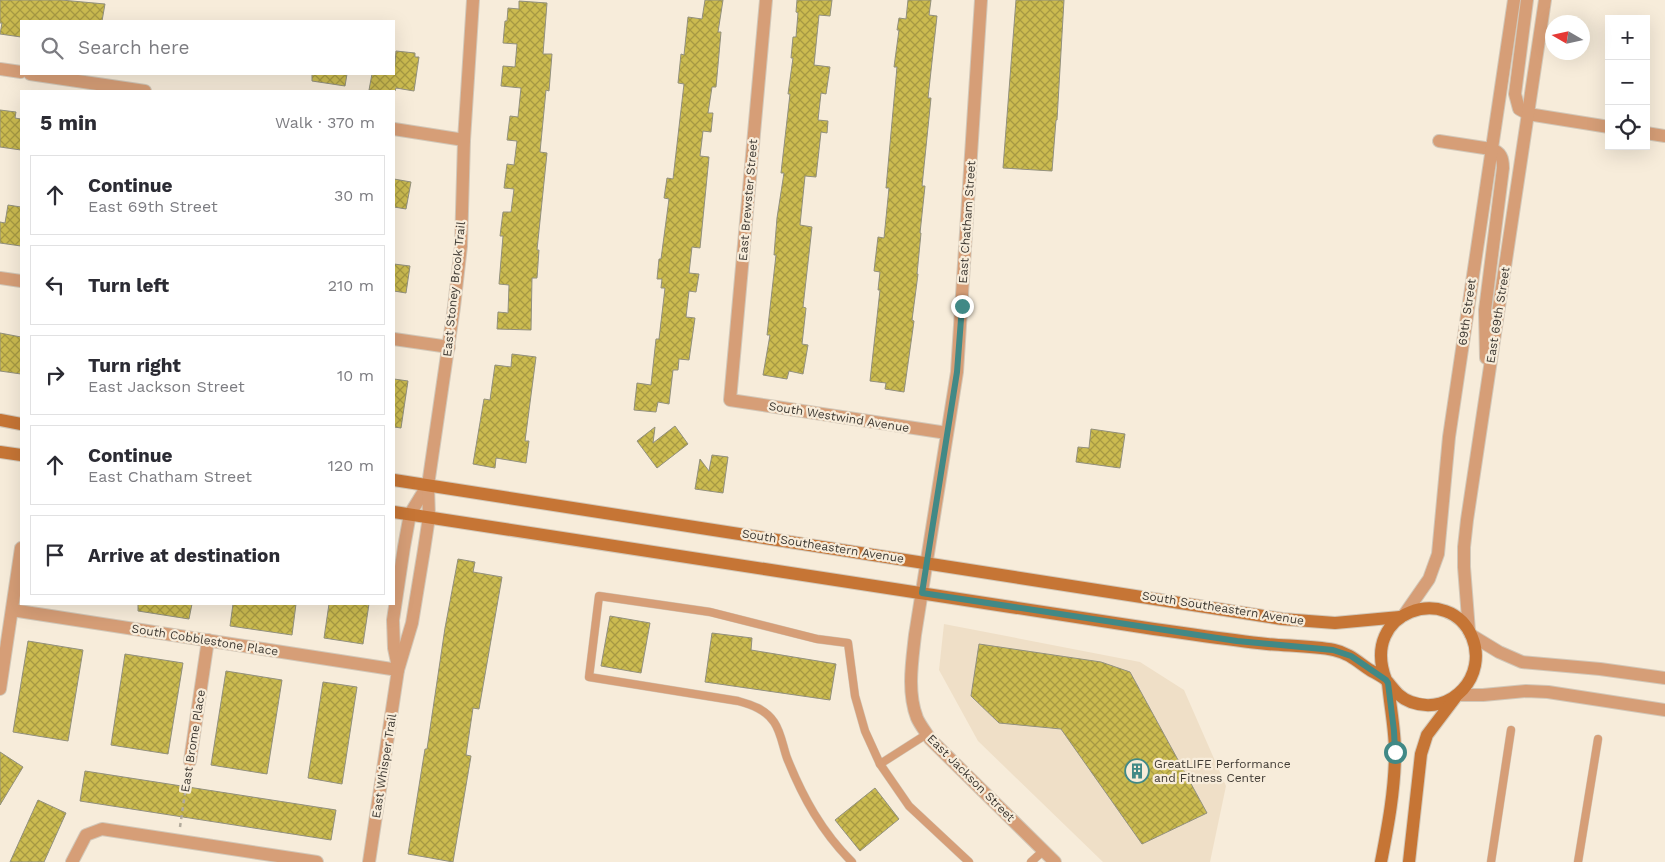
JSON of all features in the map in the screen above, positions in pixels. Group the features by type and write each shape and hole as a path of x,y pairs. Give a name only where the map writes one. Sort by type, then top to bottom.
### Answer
{"main road":[{"path":"0,420 20,424"},
{"path":"0,452 20,455"},
{"name":"South Southeastern Avenue","path":"395,480 928,562 1282,619 1335,623 1402,616"},
{"path":"395,512 1228,640 1333,650 1351,656 1387,681 1401,697 1411,702 1434,705 1446,702 1457,696"},
{"path":"1381,862 1394,779 1395,752 1387,681 1380,657 1381,646 1385,635 1402,616 1419,610 1434,608 1454,616 1470,633 1477,657 1471,680 1427,734 1424,742 1421,754 1410,862"}],"street":[{"name":"East Stoney Brook Trail","path":"428,517 428,485 449,347 461,246 464,140 473,0"},
{"name":"East Brewster Street","path":"730,400 766,0"},
{"name":"East Chatham Street","path":"928,562 960,342 981,0"},
{"name":"69th Street","path":"1402,616 1429,579 1438,554 1449,436 1514,0"},
{"path":"1526,0 1515,94 1519,109 1528,114 1605,125"},
{"name":"East 69th Street","path":"1470,633 1464,547 1545,0"},
{"path":"0,69 20,72"},
{"path":"37,75 138,90"},
{"path":"395,129 464,140"},
{"path":"1650,134 1665,136"},
{"path":"1439,141 1491,149 1501,155 1503,168 1485,310 1488,378"},
{"path":"0,278 20,281"},
{"path":"395,339 449,347"},
{"name":"South Westwind Avenue","path":"730,400 948,433"},
{"name":"East Whisper Trail","path":"398,670 394,648 393,620 410,514 428,485"},
{"name":"East Whisper Trail","path":"369,862 398,670 412,623 428,517"},
{"path":"0,689 20,555"},
{"name":"East Jackson Street","path":"928,562 915,635 911,677 913,700 918,719 930,739 1054,862"},
{"name":"South Cobblestone Place","path":"12,610 398,670"},
{"path":"1470,633 1499,652 1522,662 1600,669 1665,678"},
{"name":"East Brome Place","path":"190,761 208,640"},
{"path":"1457,696 1526,691 1548,692 1665,710"},
{"path":"72,862 86,835 102,829 317,862"}],"lane":[{"path":"852,862 813,814 787,758 774,722 760,708 738,701 589,677 599,596 710,612 817,639 848,643 855,696 865,731 880,764 909,806 969,862"},
{"path":"1491,862 1511,730"},
{"path":"880,764 926,734"},
{"path":"1578,862 1598,739"},
{"path":"1031,862 1043,851"}],"path":[{"name":"East Brome Place","path":"178,841 190,761"}],"shaded area":[{"path":"944,624 1140,662 1184,690 1226,786 1210,862 1103,862 978,741 939,670"}],"building":[{"path":"0,0 61,0 105,4 102,20 20,20 20,37 0,34 2,23 0,23"},
{"path":"705,0 723,0 718,32 721,32 716,87 712,87 708,113 713,113 711,132 703,131 700,156 709,157 700,248 692,247 689,273 699,274 696,292 689,291 686,317 695,318 689,360 679,359 678,370 673,370 669,404 658,402 656,412 634,410 637,383 651,385 656,339 659,339 665,288 661,288 662,279 657,279 669,199 664,198 667,178 673,179 684,84 678,83 681,54 684,55 688,17 702,19"},
{"path":"797,0 832,0 830,16 819,15 814,65 830,67 826,94 821,93 818,120 828,121 827,133 821,132 816,177 805,176 800,225 812,227 803,307 806,308 802,344 808,345 803,374 789,371 787,379 763,375 770,335 767,335 776,255 774,255 777,218 784,173 781,173 790,94 788,94 793,58 791,58 793,37 796,37"},
{"path":"908,0 931,0 929,15 937,16 928,98 931,98 922,186 925,186 918,274 912,320 914,321 904,392 885,389 886,383 870,381 880,290 878,290 880,272 874,271 878,237 884,238 889,188 886,188 897,67 894,67 899,30 897,30 899,18 906,19"},
{"path":"1016,0 1064,0 1052,171 1003,168"},
{"path":"519,1 547,3 543,54 552,54 549,91 546,90 540,152 547,153 537,250 539,250 537,278 532,278 531,330 497,329 498,312 508,313 509,285 499,284 503,236 500,236 503,212 511,212 514,189 504,188 507,164 514,165 517,141 507,140 510,116 518,117 521,88 501,86 503,66 515,67 517,44 503,43 508,8 519,9"},
{"path":"396,51 415,53 415,57 419,57 414,91 396,88 395,91 369,90 372,75 395,75"},
{"path":"312,75 347,75 345,86 312,81"},
{"path":"0,110 16,112 15,118 20,119 20,150 0,147"},
{"path":"395,179 411,182 406,209 395,207"},
{"path":"8,205 20,207 20,246 0,243 0,222 5,223"},
{"path":"395,264 410,266 406,293 395,291"},
{"path":"0,333 20,337 20,374 0,371"},
{"path":"512,354 536,357 525,441 529,441 526,463 496,458 495,468 473,464 484,399 490,400 495,365 511,367"},
{"path":"395,379 408,381 401,428 395,427"},
{"path":"675,426 688,444 657,468 637,441 655,427 653,443"},
{"path":"1091,429 1125,434 1120,468 1076,462 1078,447 1089,448"},
{"path":"712,455 728,457 723,493 695,489 700,459 709,471"},
{"path":"458,559 475,562 473,572 502,577 479,709 473,708 466,755 471,756 453,862 408,854"},
{"path":"138,605 192,605 189,619 138,611"},
{"path":"233,605 296,605 292,635 230,626"},
{"path":"329,605 369,605 363,644 324,638"},
{"path":"610,616 650,623 641,673 601,666"},
{"path":"712,633 752,638 751,650 836,664 830,700 705,682"},
{"path":"28,641 83,650 68,741 13,732"},
{"name":"GreatLIFE Performance and Fitness Center","path":"979,644 1101,662 1130,672 1207,813 1142,844 1061,729 999,723 971,696"},
{"path":"125,654 183,663 168,754 111,745"},
{"path":"226,671 282,680 267,774 211,765"},
{"path":"323,682 357,687 342,784 308,778"},
{"path":"0,752 23,767 0,805"},
{"path":"85,771 336,810 331,840 80,801"},
{"path":"875,788 899,819 860,851 835,820"},
{"path":"38,800 66,813 44,862 10,862"}],"place":[{"name":"GreatLIFE Performance and Fitness Center","path":"1137,771"}],"route":[{"path":"962,306 957,372 922,593 1237,641 1322,648 1343,652 1360,661 1388,683 1395,752"}]}
